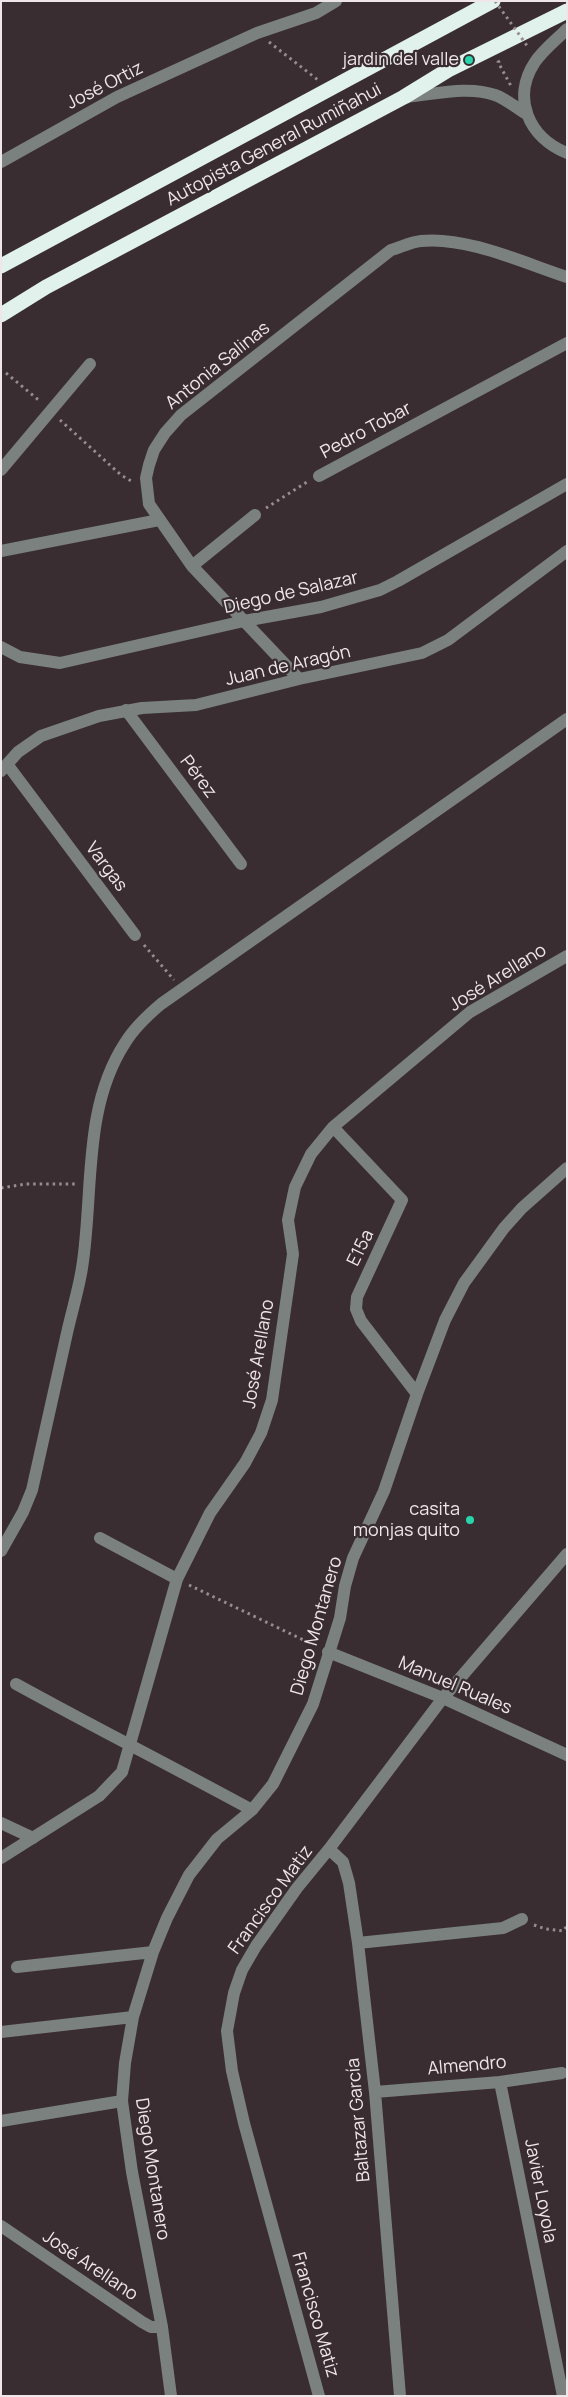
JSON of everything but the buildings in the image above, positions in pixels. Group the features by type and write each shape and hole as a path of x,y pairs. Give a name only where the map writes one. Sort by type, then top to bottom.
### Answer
{"highway":[{"name":"Autopista General Rumiñahui","path":"1,266 494,1"},
{"name":"Autopista General Rumiñahui","path":"1,315 46,287 404,97 448,70 567,11"}],"street":[{"name":"José Ortiz","path":"1,162 117,97 257,33 302,19 336,1"},
{"path":"525,113 524,87 528,74 543,52 567,29"},
{"path":"404,97 470,91 484,92 503,99 525,113 539,135 567,153"},
{"name":"Antonia Salinas","path":"299,680 192,566 149,504 147,490 149,466 154,450 165,433 182,415 391,250 420,241 448,242 478,248 567,278"},
{"name":"Pedro Tobar","path":"319,476 567,343"},
{"path":"1,470 90,364"},
{"name":"Diego de Salazar","path":"1,647 20,657 60,663 244,621 321,607 380,590 567,484"},
{"path":"192,566 255,515"},
{"path":"1,551 159,520"},
{"name":"Juan de Aragón","path":"4,768 18,752 52,731 99,716 126,710 196,705 410,656 435,647 567,551"},
{"name":"Pérez","path":"126,710 241,864"},
{"path":"1,1551 23,1512 32,1490 82,1268 91,1184 92,1141 99,1104 111,1071 125,1043 143,1020 181,989 567,718"},
{"name":"Vargas","path":"4,768 135,935"},
{"name":"José Arellano","path":"1,1858 99,1796 122,1772 177,1579 210,1513 245,1463 261,1432 272,1400 293,1254 288,1220 295,1187 311,1154 333,1127 470,1012 567,956"},
{"name":"E15a","path":"333,1127 397,1192 402,1200 357,1297 356,1308 361,1321 417,1394"},
{"name":"Diego Montanero","path":"171,2396 162,2327 132,2172 122,2101 124,2063 133,2017 167,1918 189,1875 217,1839 252,1810 272,1784 305,1721 324,1677 328,1652 340,1618 345,1586 353,1558 387,1483 417,1394 445,1320 488,1248 516,1214 567,1168"},
{"path":"100,1538 177,1579"},
{"name":"Francisco Matiz","path":"319,2396 244,2123 232,2071 227,2031 234,1993 242,1970 256,1946 297,1888 329,1849 443,1698 567,1554"},
{"name":"Manuel Ruales","path":"328,1652 443,1698 567,1755"},
{"path":"16,1684 130,1747 192,1777 252,1810"},
{"path":"1,1823 32,1838"},
{"name":"Baltazar García","path":"329,1849 343,1862 349,1883 358,1943 375,2092 400,2396"},
{"path":"358,1943 503,1928 522,1920"},
{"path":"16,1967 154,1952"},
{"path":"1,2032 133,2017"},
{"name":"Almendro","path":"375,2092 500,2082 562,2073"},
{"name":"Javier Loyola","path":"500,2082 563,2396"},
{"path":"1,2121 122,2101"},
{"name":"José Arellano","path":"1,2226 142,2322 151,2327 162,2327"}],"path":[{"path":"494,1 528,47"},
{"path":"257,33 330,89"},
{"path":"6,373 121,475 147,490"},
{"name":"Pedro Tobar","path":"255,515 319,476"},
{"path":"135,935 181,989"},
{"path":"1,1188 26,1184 91,1184"},
{"path":"177,1579 328,1652"},
{"path":"522,1920 546,1930 563,1931 567,1926"}],"place":[{"name":"jardin del valle","path":"469,60"},
{"name":"casita monjas quito","path":"470,1520"}]}
